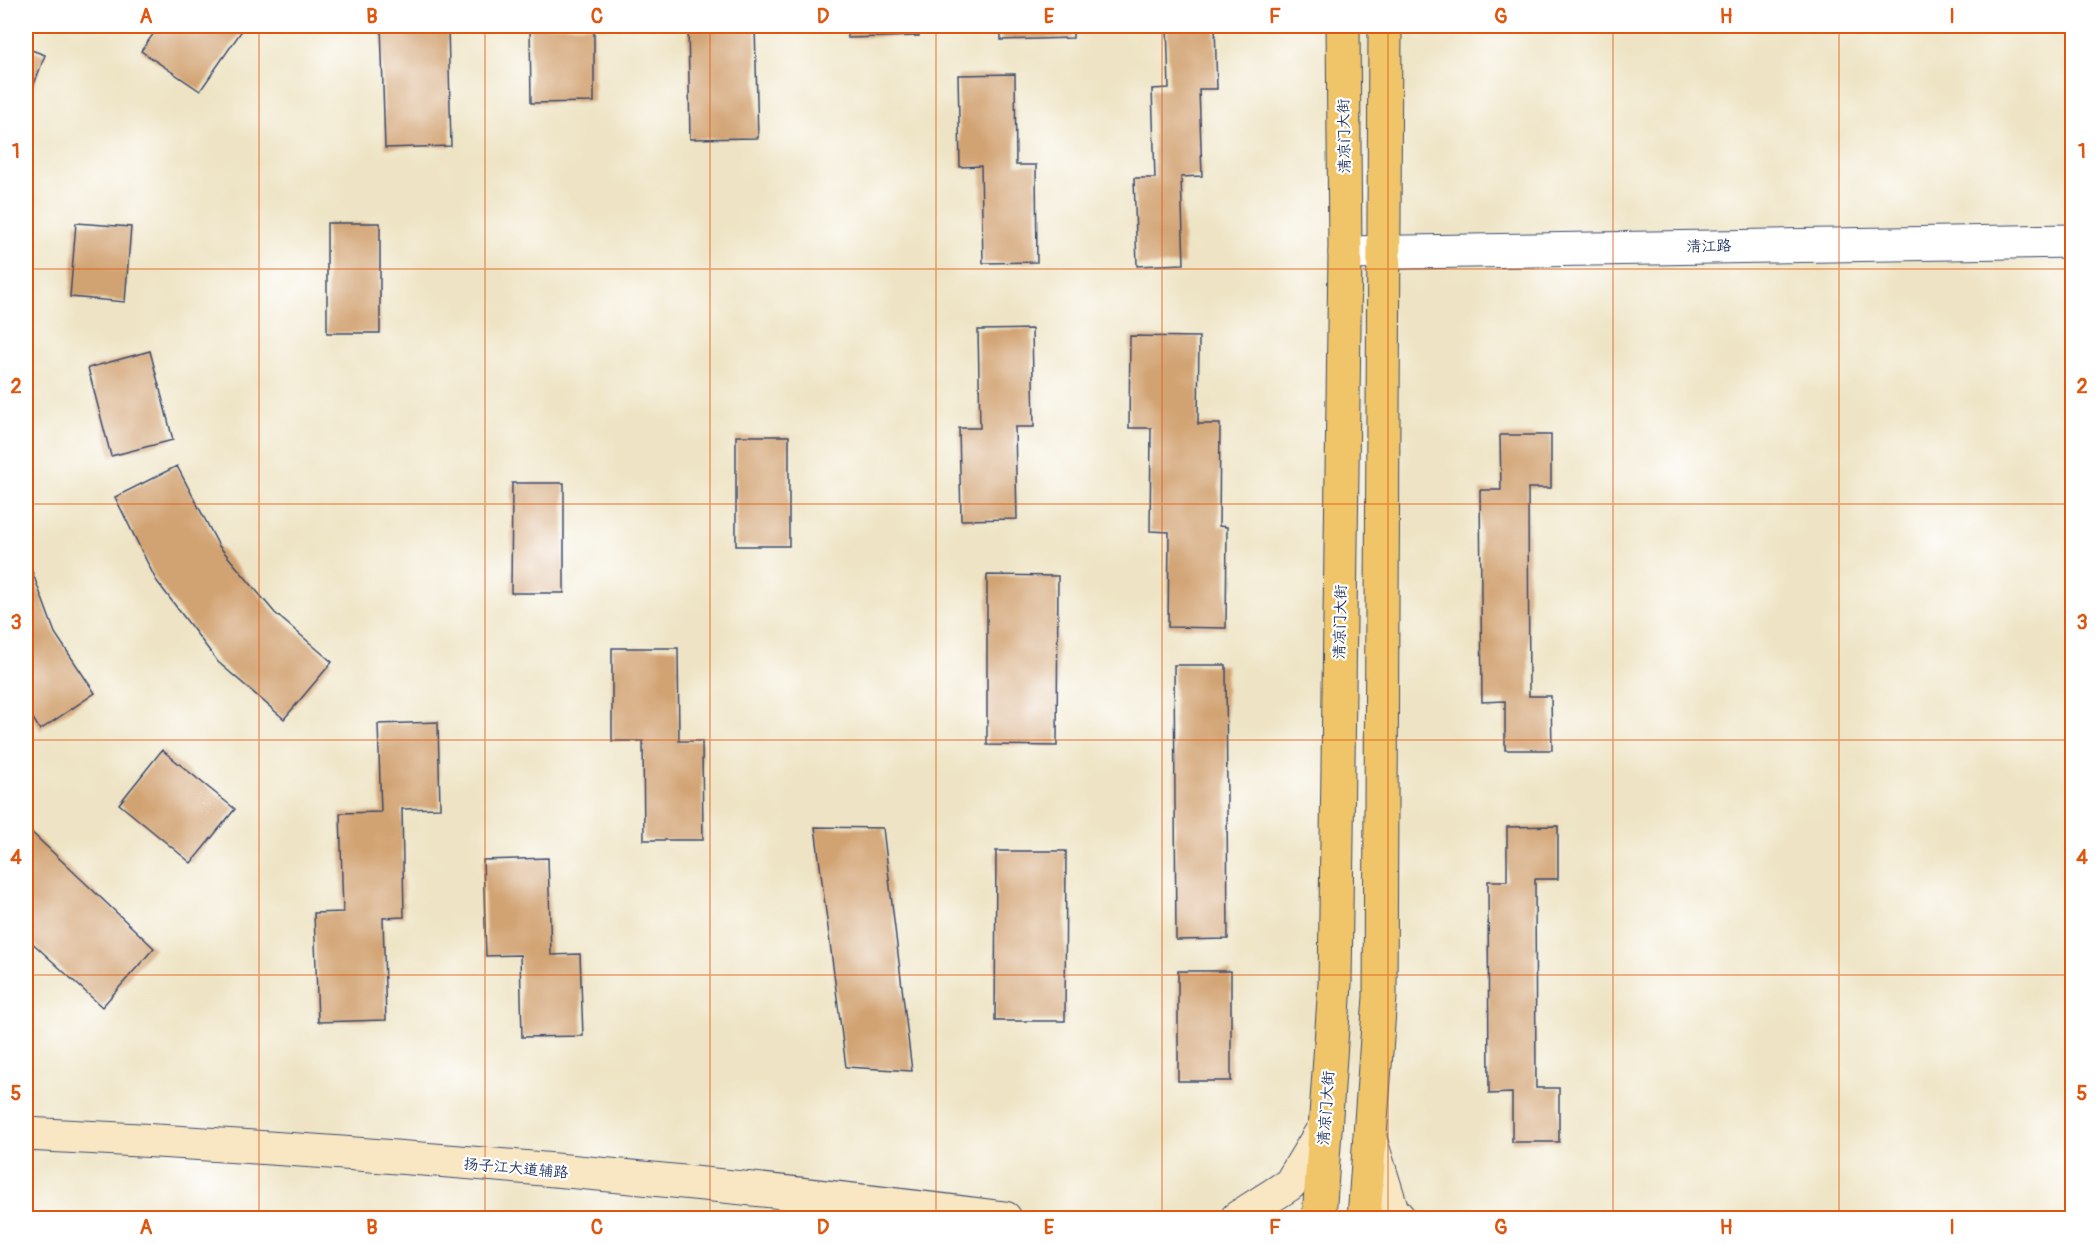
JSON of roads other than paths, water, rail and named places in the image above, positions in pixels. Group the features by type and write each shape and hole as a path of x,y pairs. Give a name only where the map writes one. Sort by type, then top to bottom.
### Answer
{"main road":[{"name":"清凉门大街","path":"1319,1218 1334,1008 1345,253 1342,26"},
{"path":"1364,1218 1379,1011 1385,26"},
{"path":"1334,1008 1379,1011"},
{"path":"1237,1218 1290,1184 1325,1126"},
{"name":"扬子江大道辅路","path":"26,1134 250,1145 332,1152 801,1193 1005,1218"},
{"path":"1370,1138 1392,1210 1399,1218"}],"street":[{"name":"清江路","path":"1345,253 1385,250 2073,241"}]}
